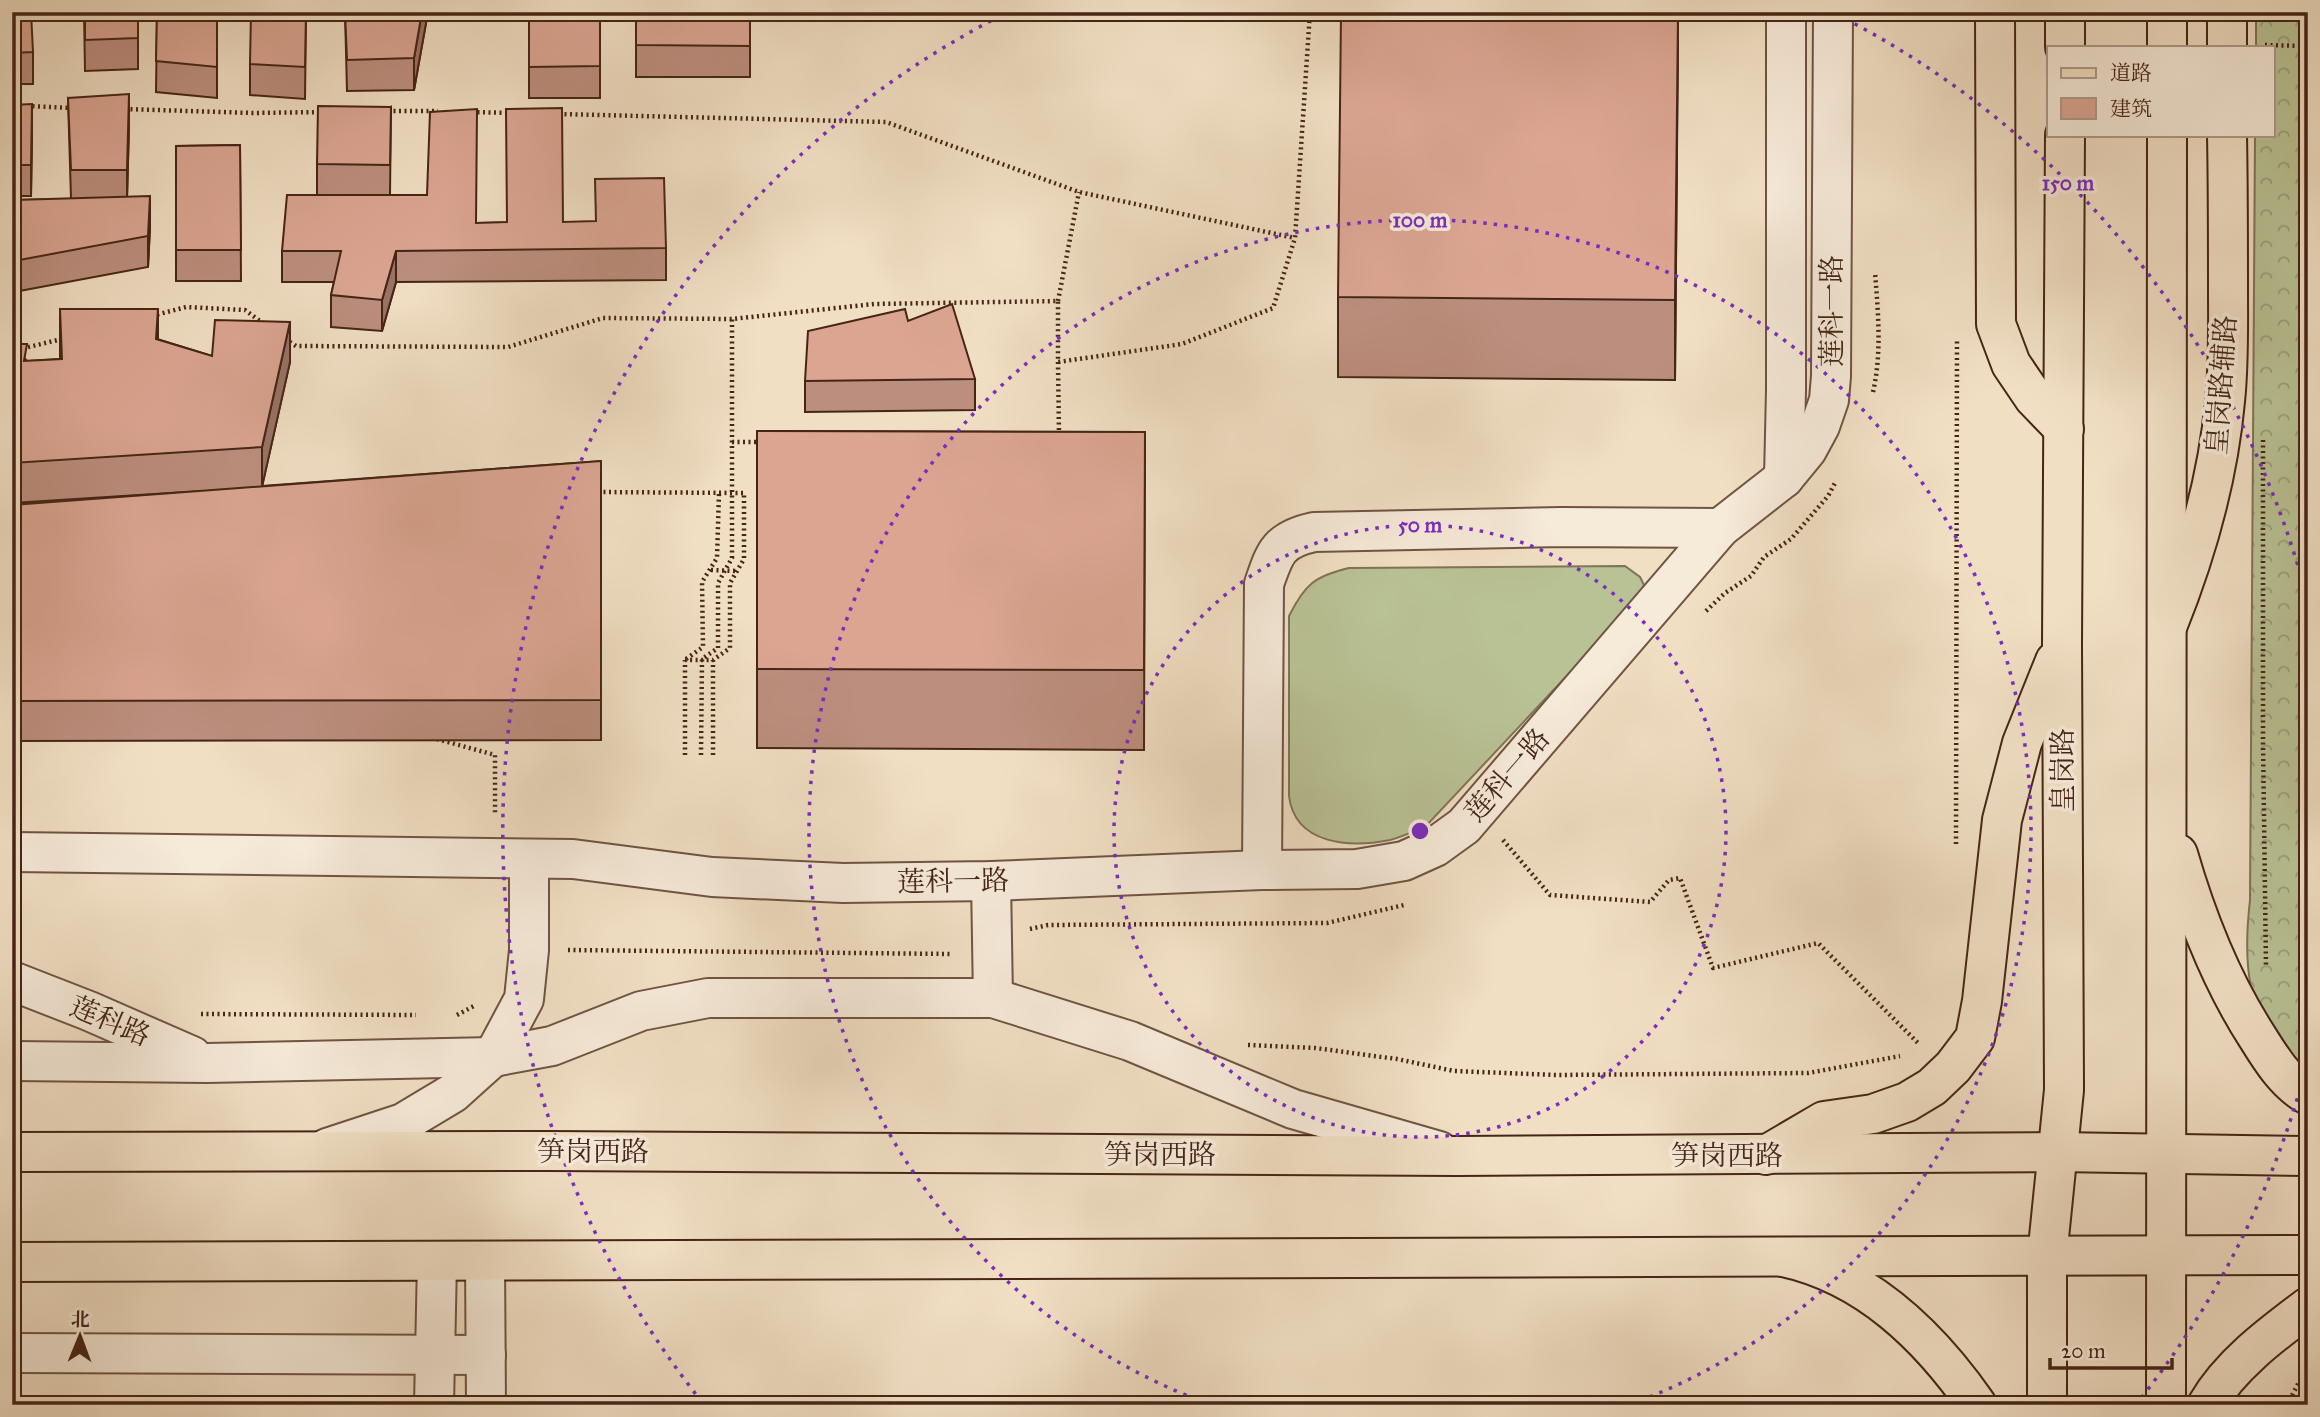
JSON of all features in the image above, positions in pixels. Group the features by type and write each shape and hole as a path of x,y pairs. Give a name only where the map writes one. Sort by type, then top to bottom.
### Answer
{"main road":[{"path":"1995,12 1996,324 2011,364 2034,398 2064,429"},
{"path":"2065,12 2065,46"},
{"path":"2167,12 2167,46"},
{"path":"2227,12 2246,46"},
{"name":"皇岗路","path":"2047,1405 2047,1257 2064,1090 2062,643 2065,136"},
{"path":"2166,1405 2167,136"},
{"name":"皇岗路辅路","path":"2167,629 2194,554 2207,505 2225,400 2228,340 2228,136"},
{"path":"1766,1156 1824,1121 1873,1114 1907,1102 1932,1087 1953,1067 1975,1038 1982,1001 2002,820 2022,743 2062,643"},
{"path":"2167,814 2190,895 2222,977 2275,1065 2308,1095"},
{"name":"笋岗西路","path":"12,1152 320,1150 1766,1156 2058,1152 2308,1156"},
{"path":"12,1262 2308,1255"},
{"path":"1783,1257 1811,1265 1843,1279 1888,1307 1930,1344 1977,1405"},
{"path":"2207,1405 2213,1394 2260,1343 2308,1307"}],"street":[{"path":"1784,478 1786,12"},
{"name":"莲科一路","path":"12,852 573,859 712,877 843,883 1357,869 1404,861 1435,847 1464,826 1720,528 1784,478 1807,450 1820,426 1829,400 1832,343 1833,12"},
{"path":"1262,870 1264,584 1280,546 1296,536 1314,532 1561,527 1720,528"},
{"path":"320,1150 403,1123 453,1093 493,1057 524,999 529,950 529,860"},
{"path":"991,881 993,998"},
{"name":"莲科路","path":"12,981 89,1011 207,1063"},
{"path":"12,1061 207,1063 493,1057 552,1046 641,1011 708,998 993,998 1130,1041 1293,1109 1458,1156"},
{"path":"434,1405 437,1261"},
{"path":"485,1261 486,1405"},
{"path":"12,1353 486,1354"}],"path":[{"path":"1058,362 1182,344 1273,309 1295,239 1310,12"},
{"path":"2246,46 2308,46"},
{"path":"26,106 79,108"},
{"path":"119,109 252,113 333,111"},
{"path":"387,111 449,111"},
{"path":"461,112 515,113"},
{"path":"556,114 886,122 1079,192 1295,239"},
{"path":"1059,438 1058,301 1079,192"},
{"path":"275,332 296,346 509,347 603,318 732,319 874,304 1058,301"},
{"path":"146,317 186,307 245,310 265,325"},
{"path":"702,659 718,648 718,583 732,558 732,319"},
{"path":"12,351 79,334"},
{"path":"2263,437 2266,969"},
{"path":"732,442 773,442"},
{"path":"593,492 744,493 744,559 730,583 730,648 713,660 685,660"},
{"path":"685,660 703,647 702,582 717,558 719,493"},
{"path":"710,570 737,571"},
{"path":"1956,572 1956,850"},
{"path":"701,755 702,659"},
{"path":"685,660 685,755"},
{"path":"713,660 713,755"},
{"path":"438,740 495,755 495,813"},
{"path":"1503,839 1550,895 1650,902 1669,880 1681,878 1713,968 1818,943 1919,1044"},
{"path":"563,951 951,954"},
{"path":"447,1015 460,1015 483,1001"},
{"path":"196,1014 422,1015"},
{"path":"1236,1041 1249,1045 1315,1048 1397,1059 1454,1072 1556,1075 1808,1073 1898,1057 1919,1044 1926,1035"},
{"path":"2287,1405 2299,1382 2308,1377"}],"green space":[{"path":"2256,12 2308,12 2308,1077 2262,1017 2252,990 2247,960 2250,900 2255,136 2274,136 2274,46 2256,46"},
{"path":"1625,566 1640,577 1644,585 1637,601 1426,826 1390,840 1342,843 1313,834 1302,825 1293,812 1289,796 1289,616 1300,596 1312,583 1328,574 1349,568"}],"building":[{"path":"12,12 31,12 33,52 12,53"},
{"path":"85,12 138,12 138,38 85,40"},
{"path":"157,12 217,12 217,67 156,61"},
{"path":"251,12 306,12 305,67 250,64"},
{"path":"345,12 422,12 414,58 347,60"},
{"path":"529,12 600,12 600,66 529,67"},
{"path":"636,12 750,12 750,46 636,45"},
{"path":"1341,12 1678,12 1675,300 1338,297"},
{"path":"129,94 127,170 71,170 68,98"},
{"path":"32,104 31,165 12,165 12,105"},
{"path":"318,106 391,107 390,165 317,164"},
{"path":"562,108 563,222 596,221 595,179 664,178 666,248 396,251 382,300 331,295 341,251 282,251 287,195 427,195 430,112 477,109 476,223 507,222 506,109"},
{"path":"240,145 241,250 176,250 176,146"},
{"path":"150,196 148,236 14,261 14,200"},
{"path":"952,304 975,379 805,381 808,331 905,309 908,321"},
{"path":"60,309 158,309 156,339 212,356 215,320 290,322 262,447 12,463 12,344 27,344 24,361 62,359"},
{"path":"757,431 1145,432 1144,670 757,669"},
{"path":"601,461 601,700 12,701 12,505"}]}
